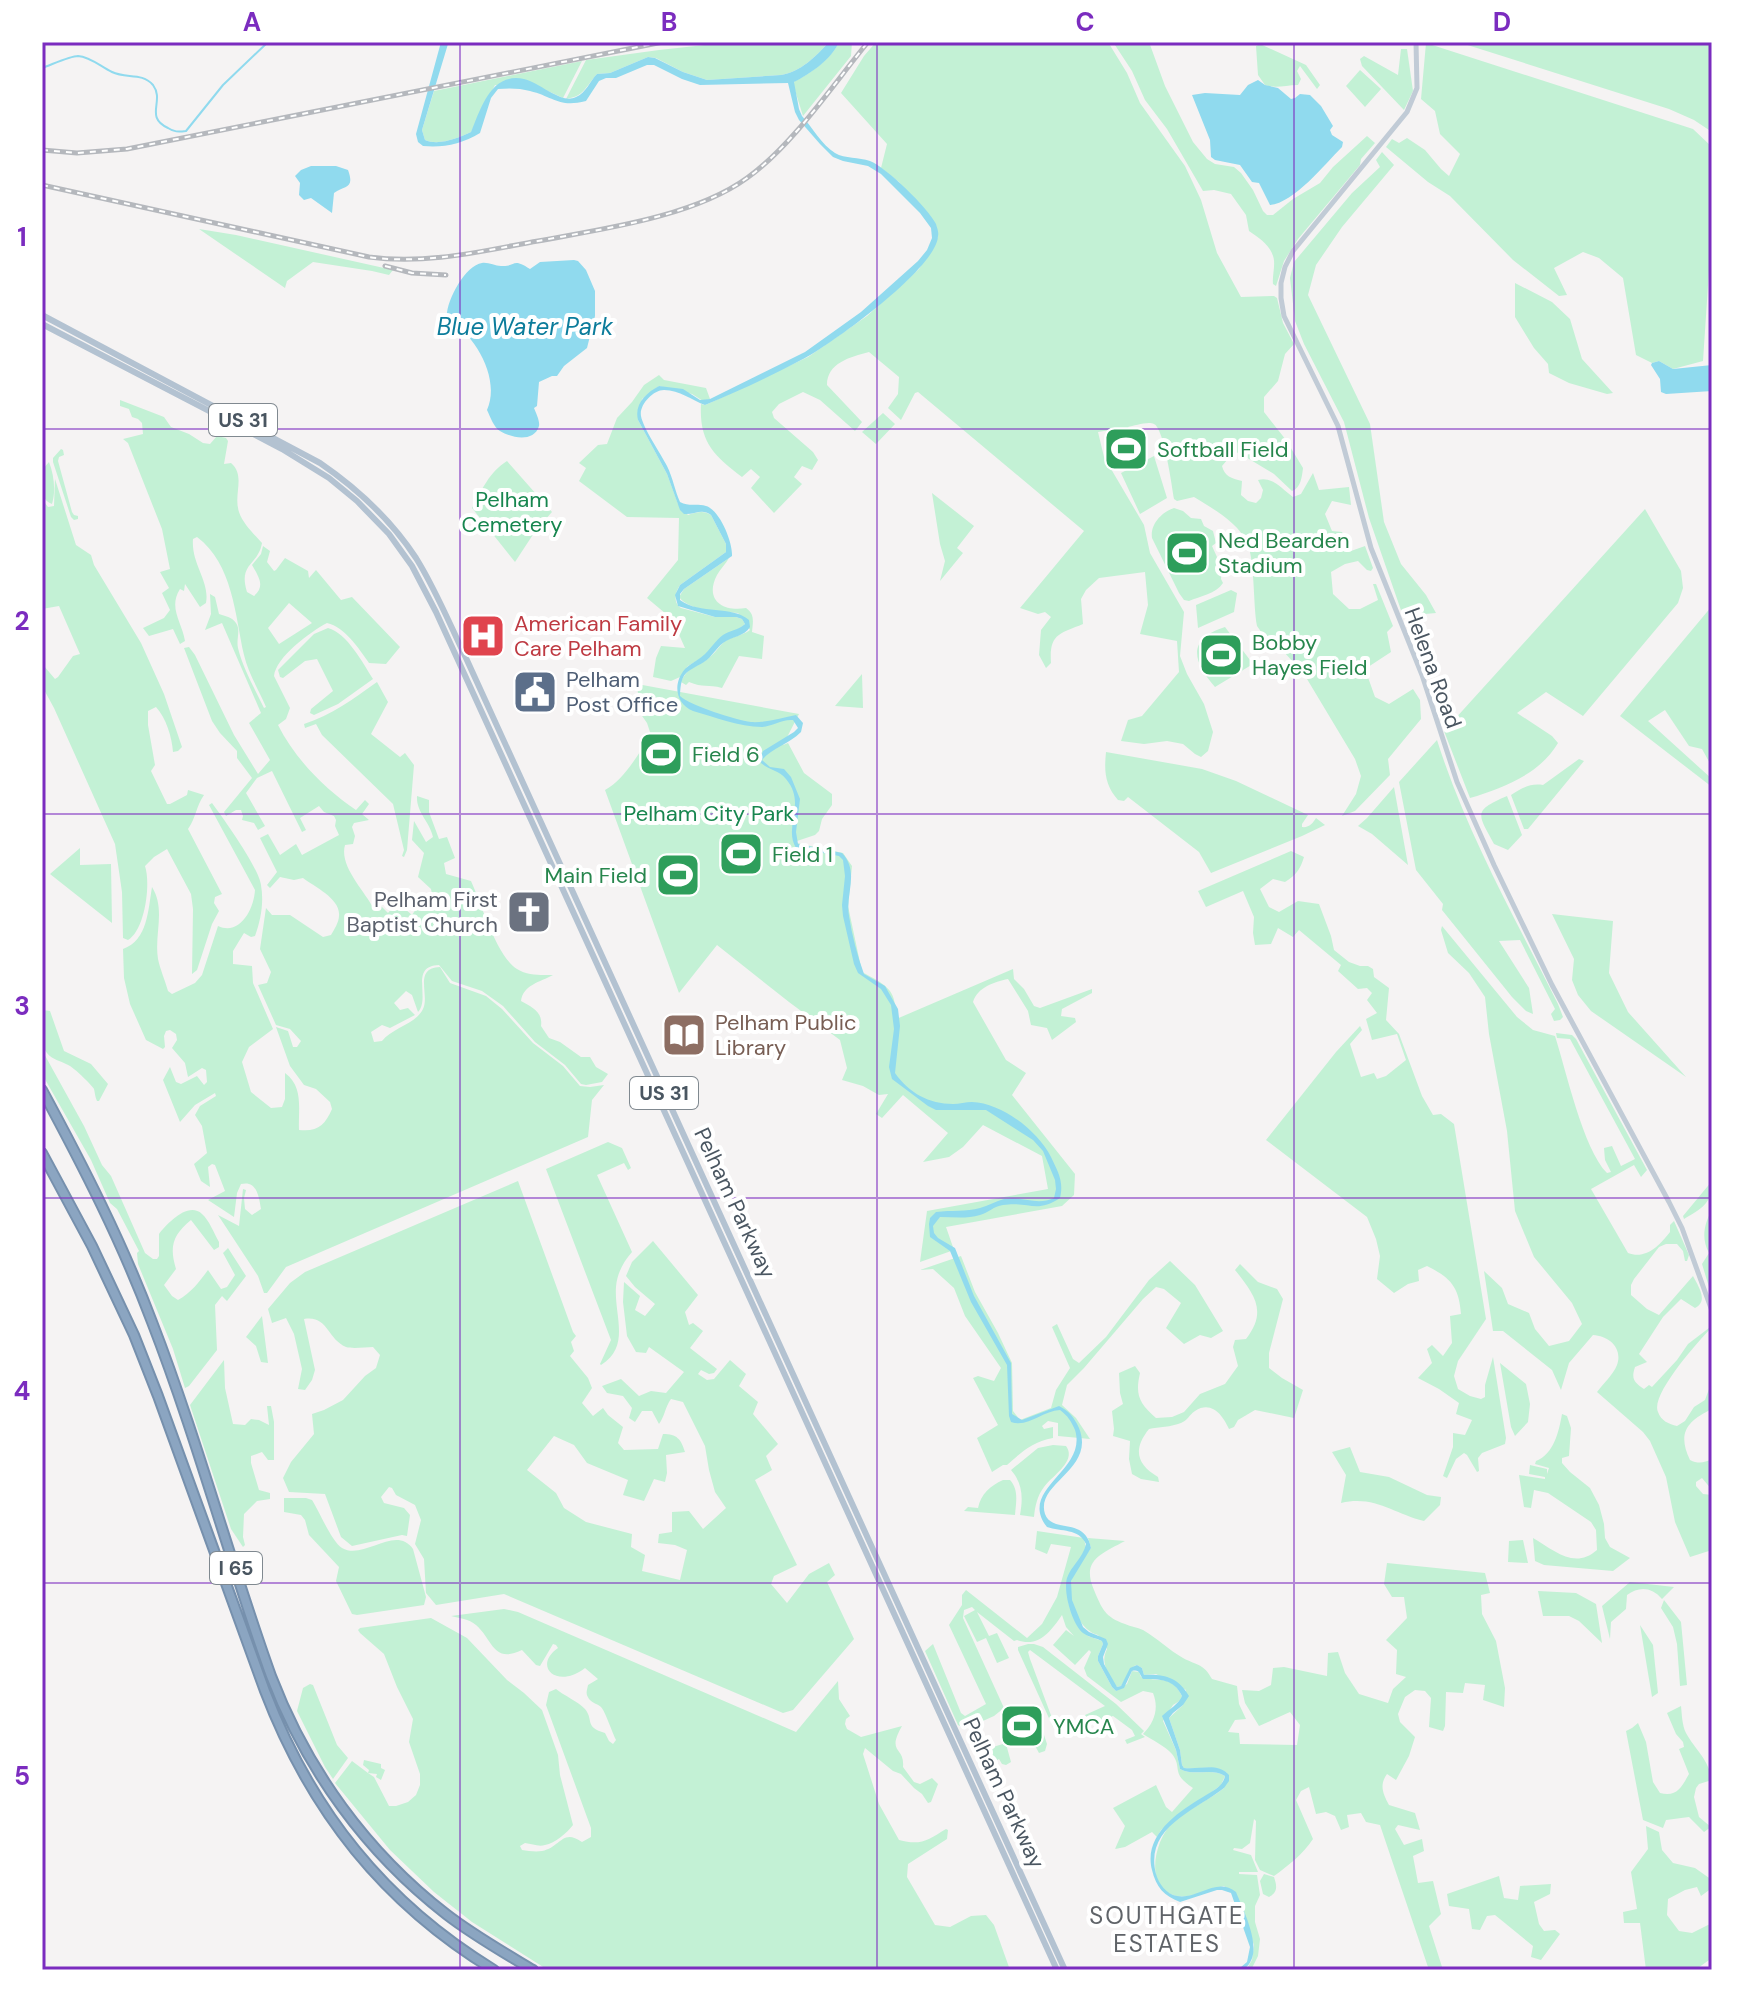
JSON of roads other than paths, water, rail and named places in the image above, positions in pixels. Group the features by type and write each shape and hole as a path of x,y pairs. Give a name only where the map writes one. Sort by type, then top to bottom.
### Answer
{"highway":[{"name":"I 65","path":"42,1090 101,1203 144,1301 271,1676 308,1756 345,1812 397,1872 462,1926 533,1970"},
{"name":"I 65","path":"42,1153 98,1257 140,1350 270,1705 298,1766 340,1832 377,1876 439,1932 494,1970"}],"main road":[{"name":"Helena Road","path":"1416,42 1418,74 1415,95 1407,112 1290,256 1281,283 1284,316 1338,426 1371,548 1422,675 1462,795 1552,985 1669,1202 1712,1311"},
{"name":"Pelham Parkway","path":"42,315 57,327 303,457 356,495 414,563 482,702 678,1132 702,1194 732,1249 1042,1928 1065,1970"},
{"name":"Pelham Parkway","path":"42,324 57,327"},
{"name":"Pelham Parkway","path":"678,1132 706,1183 715,1214"},
{"path":"702,1194 706,1183"},
{"name":"Pelham Parkway","path":"1042,1928 1057,1970"}],"water":[{"path":"441,42 449,42 422,130 425,140 436,142 471,132 495,86 513,78 527,80 570,99 583,93 597,74 610,73 648,57 707,80 781,75 802,67 829,42 839,42 826,60 794,82 802,116 830,150 870,161 896,179 936,224 938,234 933,250 921,266 882,303 819,350 705,405 670,390 651,395 644,403 642,421 667,466 680,502 711,509 725,528 732,550 732,556 684,589 680,600 688,605 742,615 749,620 750,627 745,633 723,643 707,660 686,674 680,696 703,708 744,721 762,722 796,715 803,723 801,732 762,760 770,767 784,769 791,777 800,799 796,832 798,844 842,853 847,860 851,875 849,916 861,967 864,974 885,986 898,1009 900,1026 895,1073 913,1092 928,1099 955,1104 972,1102 1007,1113 1028,1128 1045,1147 1056,1167 1061,1192 1060,1198 1052,1203 1038,1206 1003,1205 975,1216 940,1217 933,1226 934,1233 955,1248 974,1296 1011,1363 1012,1414 1022,1420 1059,1406 1071,1415 1079,1428 1082,1442 1079,1455 1048,1493 1044,1503 1049,1520 1076,1528 1088,1538 1091,1548 1071,1581 1072,1600 1083,1627 1106,1639 1104,1664 1117,1687 1121,1686 1130,1668 1137,1665 1144,1675 1164,1676 1180,1685 1189,1696 1169,1718 1182,1765 1184,1768 1219,1769 1229,1775 1224,1788 1165,1832 1157,1844 1154,1858 1159,1881 1173,1895 1192,1895 1222,1886 1236,1892 1253,1943 1250,1962 1244,1969 1230,1970 1247,1962 1250,1947 1231,1893 1217,1890 1180,1902 1158,1886 1152,1870 1151,1857 1158,1835 1174,1817 1217,1788 1225,1776 1180,1769 1162,1716 1181,1699 1179,1690 1166,1681 1143,1679 1139,1672 1132,1671 1124,1688 1116,1691 1098,1661 1102,1641 1087,1636 1075,1623 1066,1584 1086,1544 1079,1535 1047,1527 1040,1514 1046,1490 1072,1457 1076,1444 1075,1430 1060,1410 1023,1423 1011,1422 1007,1365 971,1302 950,1251 930,1237 930,1218 936,1212 975,1209 1004,1199 1042,1201 1054,1198 1055,1180 1043,1151 1033,1140 986,1110 936,1110 892,1079 889,1067 894,1029 891,1005 881,989 858,973 854,964 843,916 843,860 839,856 796,848 792,831 795,797 792,788 783,776 759,761 763,751 798,728 793,720 762,727 736,724 687,708 678,693 678,681 685,669 723,635 745,624 736,617 715,617 678,606 675,595 680,585 726,552 726,544 711,515 701,512 684,514 680,510 667,474 638,420 639,404 659,386 683,389 700,400 710,399 805,352 861,312 918,261 932,238 931,228 881,174 868,166 833,157 820,144 799,120 788,83 700,85 654,65 647,65 616,78 599,81 586,101 577,103 563,102 522,89 498,89 491,98 480,133 452,144 423,146 416,134"},
{"path":"1258,80 1278,88 1291,99 1300,94 1310,95 1333,126 1330,130 1332,135 1343,142 1342,147 1299,190 1270,205 1259,183 1252,182 1240,165 1211,157 1210,140 1192,95 1240,95 1248,85"},
{"path":"311,166 336,166 348,170 350,184 334,193 332,213 311,198 304,200 299,195 300,183 295,176"},
{"name":"Blue Water Park","path":"574,260 586,270 595,291 595,316 587,348 564,366 557,376 539,382 537,406 534,408 539,424 536,431 522,438 510,436 498,429 487,410 491,385 488,371 476,346 447,318 449,303 463,277 476,265 506,266 517,263 530,269 540,262"},
{"path":"1659,361 1673,369 1712,365 1712,391 1661,392 1660,379 1651,365"}],"waterway":[{"path":"42,68 78,56 117,74 144,78 156,91 157,119 174,131 186,131 223,85 268,42"}],"railway":[{"path":"42,150 77,153 127,149 663,42"},
{"path":"42,185 369,257 412,259 475,253 646,220 701,203 725,191 747,178 780,149 868,42"},
{"path":"385,266 412,273 446,275"}],"place":[{"name":"Softball Field","path":"1126,449"},
{"name":"Ned Bearden Stadium","path":"1187,553"},
{"name":"American Family Care Pelham","path":"483,636"},
{"name":"Bobby Hayes Field","path":"1221,655"},
{"name":"Pelham Post Office","path":"535,692"},
{"name":"Field 6","path":"661,754"},
{"name":"Field 1","path":"741,854"},
{"name":"Main Field","path":"678,875"},
{"name":"Pelham First Baptist Church","path":"529,912"},
{"name":"Pelham Public Library","path":"684,1035"},
{"name":"YMCA","path":"1022,1726"}],"district":[{"name":"SOUTHGATE ESTATES","path":"1167,1929"}],"park label":[{"name":"Pelham Cemetery","path":"512,512"},
{"name":"Pelham City Park","path":"709,813"}]}
